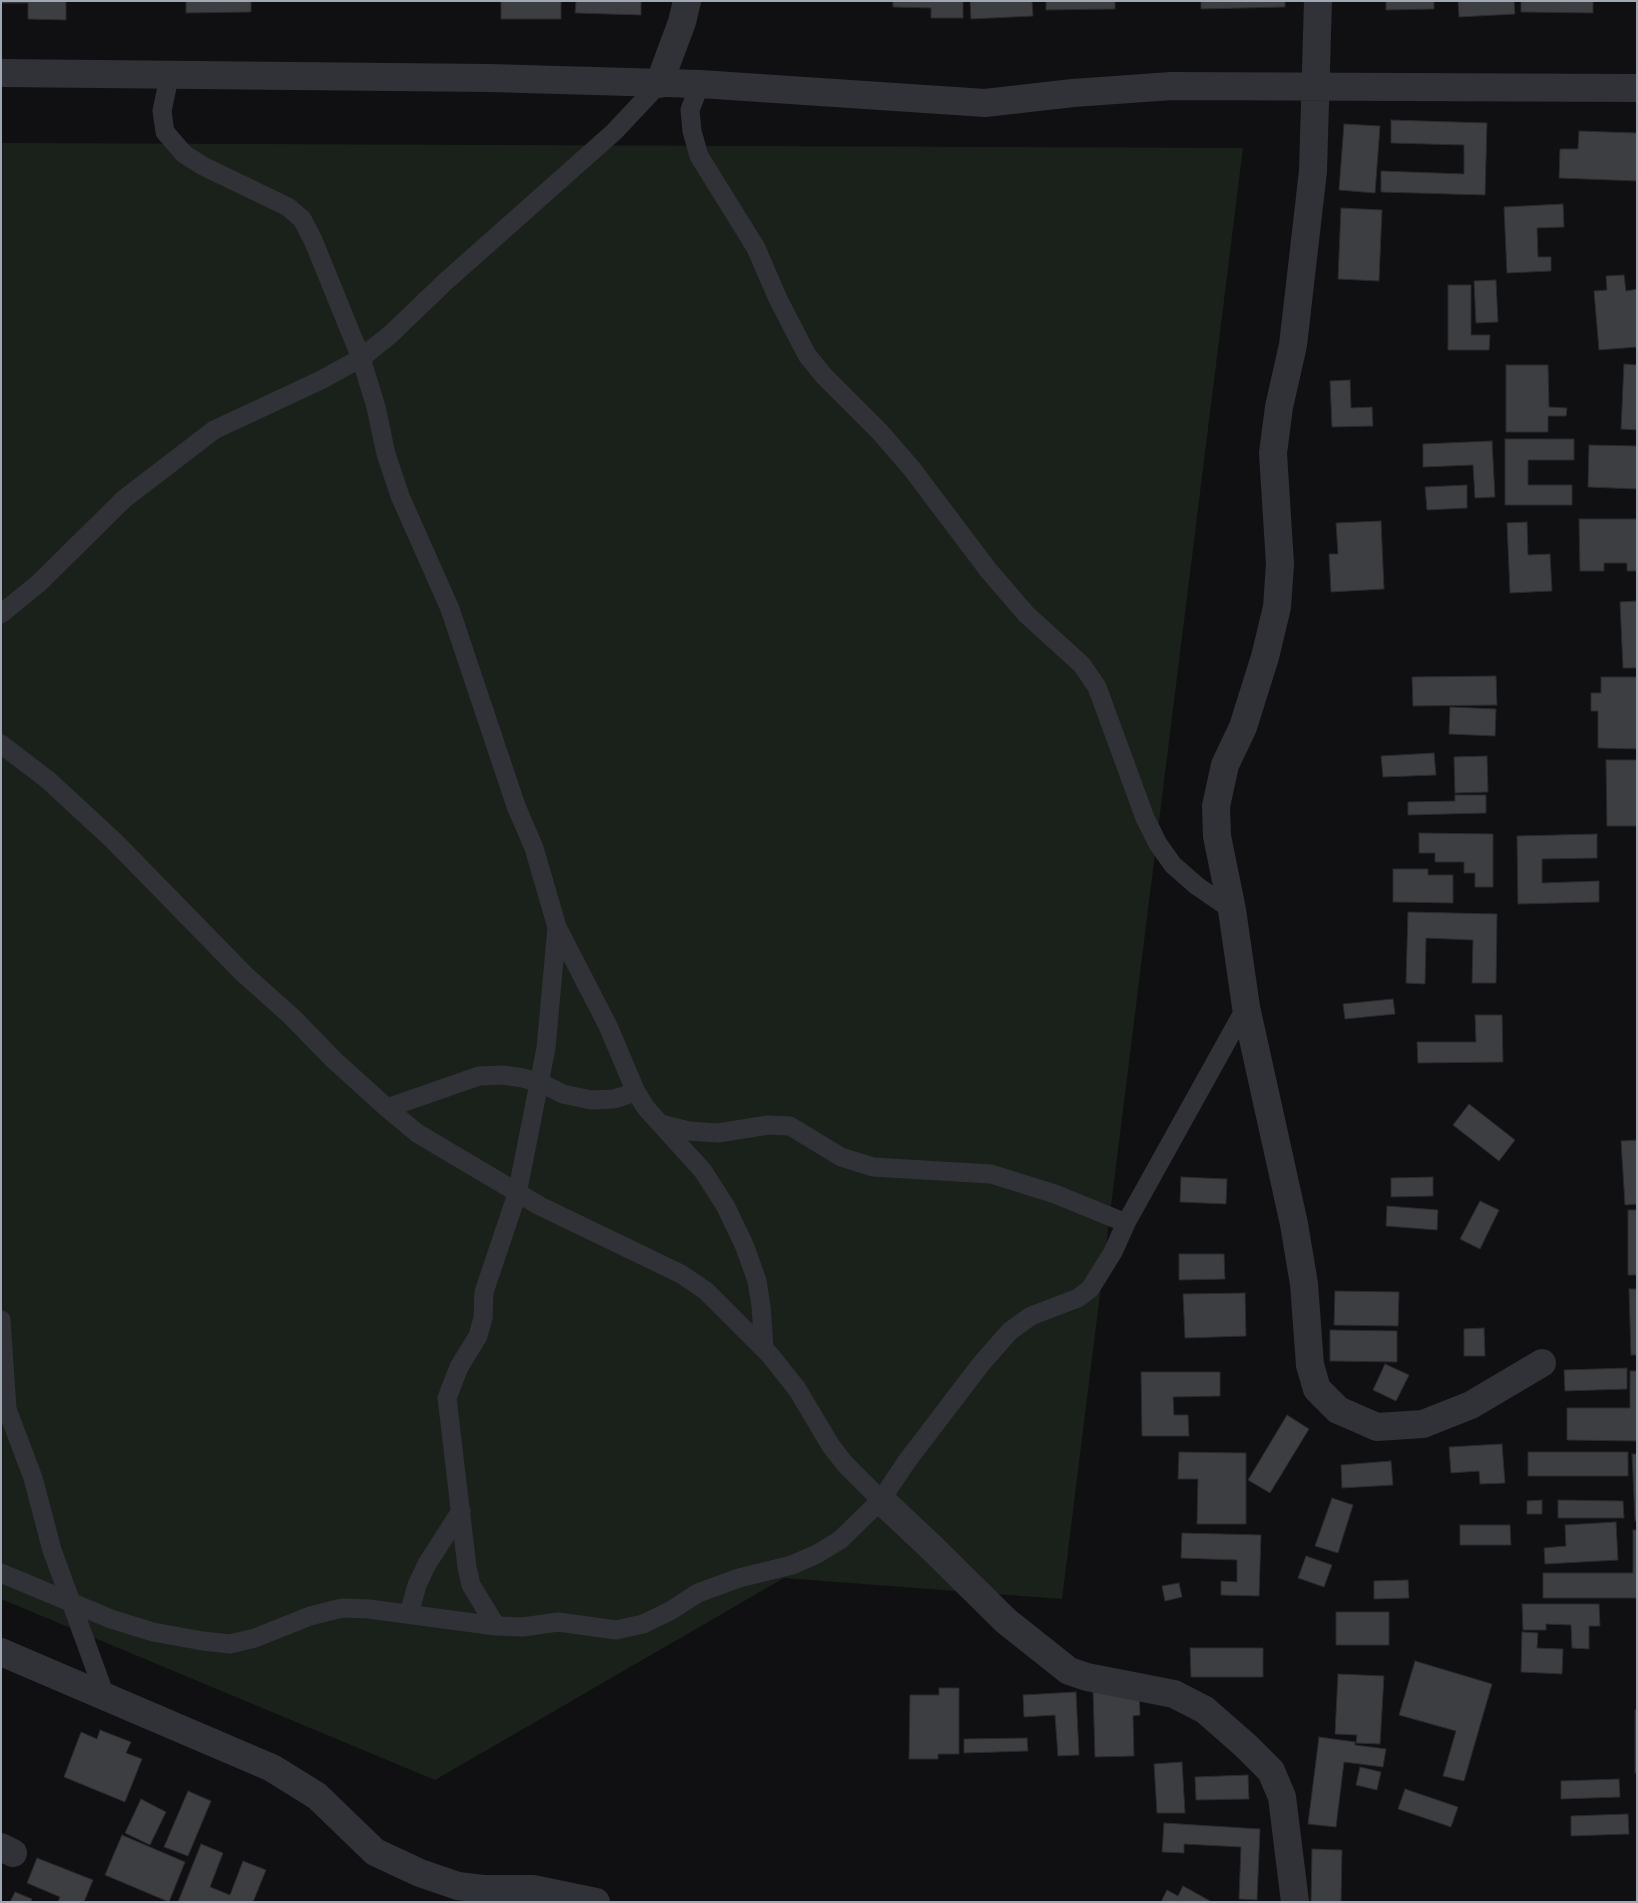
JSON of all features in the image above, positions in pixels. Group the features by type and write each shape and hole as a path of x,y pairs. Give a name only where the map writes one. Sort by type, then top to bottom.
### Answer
{"street":[{"path":"659,84 682,22 686,1"},
{"path":"1318,1 1313,170 1293,346 1279,407 1273,453 1280,564 1277,607 1265,657 1243,727 1224,765 1216,806 1217,836 1232,910 1246,1007 1294,1224 1304,1284 1310,1365 1318,1389 1338,1410 1377,1427 1423,1424 1471,1404 1542,1363"},
{"path":"1,73 170,73 490,78 700,84 985,103 1074,93 1172,86 1637,88"},
{"path":"881,1500 1006,1621 1069,1671 1087,1677 1174,1694 1205,1710 1246,1746 1270,1771 1282,1797 1295,1902"},
{"path":"1,1652 272,1768 317,1796 375,1852 420,1873 458,1886 483,1889 533,1889 596,1902"}],"lane":[{"path":"170,73 162,111 165,132 184,154 203,166 288,207 302,219 342,307 361,358 376,407 386,454 400,496 450,609 516,806 534,848 557,927 608,1026 636,1092 660,1124 703,1171 734,1223 757,1281 764,1348"},
{"path":"1,614 39,583 124,498 214,430 321,380 361,358 391,334 445,282 614,132 659,84"},
{"path":"700,84 690,110 692,131 698,156 756,248 778,299 807,355 824,376 880,432 912,469 989,571 1026,614 1082,665 1097,687 1145,818 1158,844 1173,865 1197,886 1232,910"},
{"path":"1,744 48,780 114,841 244,974 291,1016 334,1060 387,1108 417,1132 517,1194 584,1229 681,1274 706,1291 764,1348 797,1389 845,1464 881,1500"},
{"path":"496,1626 471,1585 462,1538 461,1511 447,1398 459,1367 478,1336 483,1318 484,1292 517,1194 541,1083 557,927"},
{"path":"1,1573 72,1603 153,1632 230,1644 254,1638 310,1616 342,1608 409,1614 496,1626 524,1627 558,1622 616,1630 643,1624 670,1611 698,1593 739,1578 792,1565 817,1554 840,1540 881,1500 907,1461 981,1364 1010,1331 1030,1316 1078,1298 1090,1289 1114,1252 1126,1223 1246,1007"},
{"path":"387,1108 478,1076 503,1075 541,1083 563,1094 591,1100 614,1099 636,1092"},
{"path":"660,1124 689,1131 718,1133 768,1124 790,1126 841,1157 873,1167 991,1174 1055,1194 1126,1223"},
{"path":"1,1320 4,1411 33,1478 52,1550 106,1698"},
{"path":"409,1614 417,1585 427,1564 461,1511"}],"shaded area":[{"path":"1,143 1243,148 1062,1599 784,1578 435,1780 1,1599"}],"building":[{"path":"1,1 66,1 66,20 28,19 28,3 1,3"},
{"path":"186,1 251,1 251,12 186,13"},
{"path":"501,1 561,1 561,19 501,19"},
{"path":"576,1 641,1 641,15 575,13"},
{"path":"893,1 963,1 963,18 931,18 931,8 893,7"},
{"path":"970,1 1032,1 1033,16 971,19"},
{"path":"1046,1 1115,1 1115,9 1046,10"},
{"path":"1201,1 1285,1 1285,7 1201,9"},
{"path":"1386,1 1434,1 1434,9 1386,10"},
{"path":"1458,1 1514,1 1515,14 1459,17"},
{"path":"1521,1 1593,1 1593,13 1521,12"},
{"path":"1391,120 1487,123 1485,195 1381,192 1381,171 1464,174 1464,145 1391,143"},
{"path":"1344,124 1380,126 1375,193 1339,190"},
{"path":"1579,131 1637,133 1637,181 1559,178 1560,149 1578,149"},
{"path":"1563,204 1564,227 1537,228 1538,257 1551,257 1551,271 1507,273 1504,207"},
{"path":"1341,208 1382,210 1379,281 1338,279"},
{"path":"1624,275 1626,291 1637,289 1637,347 1599,350 1594,291 1607,290 1606,276"},
{"path":"1496,280 1498,322 1476,323 1474,281"},
{"path":"1448,285 1471,285 1471,335 1490,335 1489,350 1448,350"},
{"path":"1624,364 1637,365 1637,430 1621,429"},
{"path":"1506,365 1548,365 1549,407 1567,408 1566,416 1548,416 1548,432 1506,432"},
{"path":"1350,380 1351,408 1372,407 1373,426 1332,427 1330,381"},
{"path":"1505,439 1574,439 1574,460 1528,460 1528,485 1572,485 1572,505 1505,505"},
{"path":"1492,441 1495,497 1475,498 1473,465 1423,467 1423,444"},
{"path":"1589,445 1637,446 1637,489 1588,487"},
{"path":"1467,485 1467,508 1427,510 1425,487"},
{"path":"1579,519 1637,519 1637,571 1627,571 1627,563 1604,563 1604,571 1580,571"},
{"path":"1381,521 1384,589 1331,592 1329,554 1338,554 1336,523"},
{"path":"1527,522 1528,555 1550,554 1552,591 1510,593 1507,523"},
{"path":"1637,601 1637,668 1623,668 1620,602"},
{"path":"1496,676 1497,705 1413,706 1412,677"},
{"path":"1601,677 1637,677 1637,749 1598,748 1598,711 1591,711 1591,693 1601,693"},
{"path":"1450,707 1496,709 1495,736 1449,734"},
{"path":"1434,753 1436,775 1383,777 1381,756"},
{"path":"1487,756 1488,792 1455,793 1454,757"},
{"path":"1606,760 1637,760 1637,826 1607,826"},
{"path":"1455,795 1486,795 1486,813 1408,815 1408,802 1455,801"},
{"path":"1419,833 1493,834 1493,887 1475,887 1475,873 1464,873 1464,862 1435,862 1435,853 1419,853"},
{"path":"1597,834 1597,858 1542,859 1542,883 1599,881 1599,902 1518,904 1517,836"},
{"path":"1393,869 1428,869 1428,875 1453,875 1453,903 1393,902"},
{"path":"1408,912 1497,914 1496,983 1472,983 1473,940 1426,938 1425,984 1406,983"},
{"path":"1393,999 1395,1014 1345,1019 1343,1004"},
{"path":"1475,1015 1502,1015 1503,1062 1418,1063 1417,1042 1476,1042"},
{"path":"1469,1104 1515,1140 1499,1161 1453,1125"},
{"path":"1637,1140 1637,1204 1625,1205 1621,1141"},
{"path":"1181,1177 1227,1179 1226,1204 1180,1202"},
{"path":"1433,1177 1433,1196 1391,1197 1391,1178"},
{"path":"1480,1201 1499,1210 1480,1249 1460,1239"},
{"path":"1387,1206 1438,1210 1437,1230 1386,1226"},
{"path":"1628,1210 1637,1210 1637,1275 1628,1275"},
{"path":"1179,1254 1224,1254 1225,1279 1179,1280"},
{"path":"1629,1289 1637,1289 1637,1355 1631,1355"},
{"path":"1335,1291 1399,1292 1398,1326 1334,1325"},
{"path":"1245,1293 1246,1336 1185,1338 1183,1294"},
{"path":"1484,1328 1485,1356 1464,1356 1464,1329"},
{"path":"1330,1330 1397,1331 1397,1362 1330,1361"},
{"path":"1385,1364 1409,1375 1396,1401 1373,1390"},
{"path":"1627,1368 1627,1389 1565,1391 1564,1370"},
{"path":"1630,1371 1637,1371 1637,1441 1567,1440 1567,1408 1630,1408"},
{"path":"1141,1372 1220,1372 1220,1396 1173,1397 1174,1415 1188,1415 1189,1436 1142,1436"},
{"path":"1287,1415 1309,1429 1270,1493 1248,1480"},
{"path":"1502,1444 1505,1483 1480,1484 1479,1471 1451,1473 1449,1447"},
{"path":"1179,1452 1246,1453 1246,1524 1197,1524 1198,1479 1178,1479"},
{"path":"1528,1452 1628,1452 1628,1476 1528,1476"},
{"path":"1632,1454 1637,1454 1637,1521 1635,1521"},
{"path":"1391,1461 1393,1485 1342,1488 1341,1465"},
{"path":"1332,1498 1353,1505 1338,1553 1315,1546"},
{"path":"1542,1500 1542,1514 1527,1514 1527,1501"},
{"path":"1558,1500 1623,1501 1624,1518 1558,1518"},
{"path":"1616,1522 1618,1560 1545,1564 1544,1548 1566,1546 1565,1525"},
{"path":"1460,1525 1510,1525 1511,1545 1460,1545"},
{"path":"1633,1530 1637,1530 1637,1598 1543,1598 1543,1573 1633,1573"},
{"path":"1182,1533 1261,1535 1259,1596 1221,1595 1221,1581 1237,1582 1237,1560 1181,1558"},
{"path":"1306,1556 1332,1565 1324,1587 1298,1578"},
{"path":"1408,1580 1409,1598 1374,1599 1374,1581"},
{"path":"1179,1583 1182,1597 1165,1601 1162,1586"},
{"path":"1522,1604 1599,1604 1600,1626 1589,1626 1589,1649 1572,1648 1571,1625 1546,1624 1546,1630 1523,1630"},
{"path":"1336,1612 1389,1612 1389,1645 1336,1645"},
{"path":"1522,1632 1538,1633 1537,1648 1563,1649 1562,1674 1521,1672"},
{"path":"1190,1648 1263,1648 1263,1677 1191,1677"},
{"path":"1415,1661 1492,1684 1464,1781 1443,1776 1456,1731 1399,1715"},
{"path":"1338,1674 1384,1676 1380,1744 1356,1743 1357,1735 1335,1734"},
{"path":"939,1688 959,1688 959,1754 938,1754 938,1759 909,1759 910,1695 939,1695"},
{"path":"1139,1688 1140,1715 1133,1716 1134,1756 1095,1757 1093,1689"},
{"path":"1076,1692 1079,1755 1058,1756 1055,1715 1024,1717 1023,1695"},
{"path":"1635,1710 1637,1710 1637,1773 1635,1773"},
{"path":"100,1730 131,1742 126,1753 142,1759 125,1802 64,1777 81,1732 97,1739"},
{"path":"1319,1737 1355,1742 1355,1745 1386,1749 1383,1767 1344,1762 1336,1827 1308,1824"},
{"path":"1027,1738 1028,1751 964,1753 964,1739"},
{"path":"1182,1762 1185,1813 1157,1813 1154,1764"},
{"path":"1360,1767 1381,1772 1377,1790 1356,1785"},
{"path":"1248,1775 1249,1799 1196,1800 1195,1777"},
{"path":"1619,1779 1620,1797 1561,1799 1561,1781"},
{"path":"1405,1789 1458,1807 1451,1827 1398,1809"},
{"path":"188,1791 211,1801 188,1856 164,1847"},
{"path":"141,1799 166,1812 150,1845 125,1833"},
{"path":"1628,1814 1629,1834 1571,1836 1571,1816"},
{"path":"1164,1823 1260,1829 1257,1900 1239,1899 1241,1847 1184,1844 1184,1853 1162,1852"},
{"path":"122,1835 185,1862 169,1902 105,1875"},
{"path":"201,1844 223,1853 210,1887 230,1895 243,1861 266,1870 253,1902 178,1902"},
{"path":"1312,1849 1342,1850 1341,1902 1311,1902"},
{"path":"37,1858 93,1880 84,1902 58,1902 60,1897 27,1883"},
{"path":"1183,1886 1212,1902 1161,1902 1167,1890 1178,1896"},
{"path":"15,1892 32,1899 31,1902 10,1902"}]}
